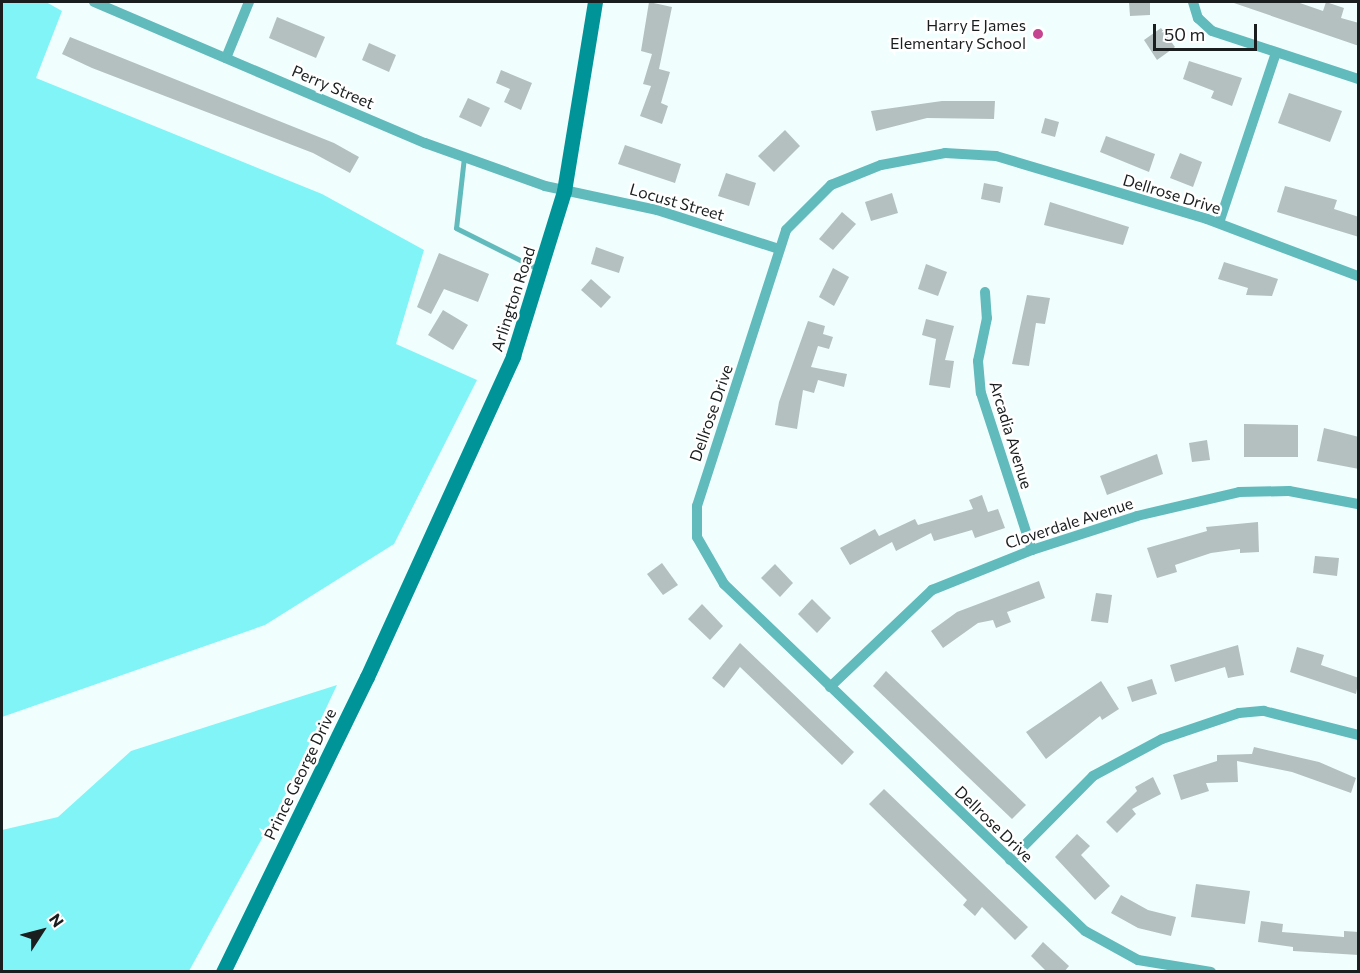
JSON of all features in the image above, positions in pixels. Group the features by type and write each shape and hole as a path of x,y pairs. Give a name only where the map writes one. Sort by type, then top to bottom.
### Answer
{"main road":[{"name":"Arlington Road","path":"406,590 433,528 491,411 542,271 564,191 595,2"},
{"name":"Prince George Drive","path":"224,972 406,590"}],"street":[{"name":"Perry Street","path":"94,2 464,157 564,191"},
{"path":"226,58 249,2"},
{"path":"1193,2 1198,18 1212,31 1359,79"},
{"path":"1219,223 1276,53"},
{"name":"Dellrose Drive","path":"1211,972 1155,964 1105,946 1010,860 724,584 697,537 697,506 779,249 799,212 831,185 888,163 952,153 996,156 1219,223 1359,276"},
{"name":"Locust Street","path":"564,191 657,210 779,249"},
{"name":"Arcadia Avenue","path":"985,292 987,318 978,361 981,393 1032,550"},
{"name":"Cloverdale Avenue","path":"830,687 932,591 1032,550 1148,513 1239,492 1288,491 1359,504"},
{"path":"1010,860 1093,776 1162,739 1239,713 1264,711 1359,735"}],"lane":[{"path":"464,157 456,228 542,271"}],"shaded area":[{"path":"2,2 46,2 62,11 36,78 322,194 424,250 396,344 477,380 394,544 265,625 2,717"},
{"path":"337,685 281,804 189,971 2,971 2,830 58,817 131,751"}],"building":[{"path":"649,2 672,7 659,69 670,72 661,103 668,106 662,124 640,116 651,86 643,84 652,54 641,51"},
{"path":"1129,2 1150,2 1150,15 1130,16"},
{"path":"1231,2 1297,2 1323,11 1326,2 1344,8 1341,18 1359,23 1359,46"},
{"path":"277,17 325,37 316,58 269,38"},
{"path":"1161,28 1175,47 1157,60 1144,40"},
{"path":"70,37 334,143 359,157 350,173 313,153 92,68 62,54"},
{"path":"369,43 396,55 389,72 362,60"},
{"path":"1189,61 1242,78 1232,106 1211,98 1214,91 1183,79"},
{"path":"501,70 532,83 521,110 504,102 510,89 496,83"},
{"path":"1289,93 1342,111 1330,142 1278,123"},
{"path":"468,98 490,108 481,127 459,117"},
{"path":"942,101 995,101 994,119 927,118 876,131 871,111"},
{"path":"1045,118 1059,122 1055,137 1041,133"},
{"path":"785,130 800,146 774,172 758,156"},
{"path":"1106,136 1155,154 1149,172 1100,152"},
{"path":"625,145 681,164 675,183 618,164"},
{"path":"1180,153 1202,162 1193,187 1170,178"},
{"path":"726,173 756,183 749,206 718,196"},
{"path":"984,183 1003,187 1000,203 981,199"},
{"path":"1285,186 1337,200 1334,209 1359,217 1359,237 1277,212"},
{"path":"892,193 898,213 871,221 865,202"},
{"path":"1050,202 1129,227 1123,245 1044,225"},
{"path":"842,212 856,224 833,250 819,239"},
{"path":"596,247 624,257 619,273 591,264"},
{"path":"439,253 489,274 478,302 444,289 431,314 417,307"},
{"path":"1224,262 1278,279 1272,296 1246,295 1248,288 1218,279"},
{"path":"926,264 947,272 938,296 918,289"},
{"path":"833,268 849,277 834,306 819,297"},
{"path":"591,279 611,297 601,308 581,290"},
{"path":"1027,295 1050,298 1045,324 1036,323 1029,366 1012,364"},
{"path":"443,310 468,325 453,350 428,335"},
{"path":"926,319 954,326 945,360 954,361 950,388 929,385 936,339 922,335"},
{"path":"808,321 825,326 823,334 833,337 829,349 818,346 811,367 847,374 844,387 818,380 814,393 803,390 797,429 775,425 779,402"},
{"path":"1244,424 1298,425 1298,457 1244,457"},
{"path":"1324,428 1359,437 1359,469 1317,461"},
{"path":"1207,440 1210,460 1192,462 1189,443"},
{"path":"1157,454 1163,474 1107,495 1100,476"},
{"path":"982,495 988,512 998,509 1005,528 975,538 972,530 934,541 931,533 896,551 892,542 850,565 840,548 875,529 879,536 915,519 918,525 973,509 969,500"},
{"path":"1258,522 1259,552 1240,553 1240,549 1211,553 1175,565 1177,572 1157,578 1147,548 1207,531 1206,527"},
{"path":"1315,556 1339,558 1337,576 1313,573"},
{"path":"662,563 678,585 663,595 647,574"},
{"path":"775,564 793,583 780,597 761,578"},
{"path":"1039,581 1045,598 1007,612 1011,622 996,628 993,620 978,623 943,648 931,631 957,612"},
{"path":"1096,593 1112,595 1108,623 1091,621"},
{"path":"812,599 831,618 817,633 798,614"},
{"path":"702,604 723,626 710,640 688,619"},
{"path":"740,643 854,752 842,765 740,667 724,688 712,678"},
{"path":"1238,645 1244,675 1228,678 1225,667 1175,682 1170,665"},
{"path":"1297,647 1324,655 1321,665 1359,678 1356,694 1290,672"},
{"path":"886,671 1026,805 1012,819 873,686"},
{"path":"1152,679 1157,694 1132,702 1127,687"},
{"path":"1101,681 1119,709 1102,720 1100,716 1046,759 1026,732"},
{"path":"1254,747 1319,762 1356,778 1351,793 1292,772 1237,761 1238,782 1206,783 1209,791 1181,800 1173,775 1217,761 1217,755 1252,754"},
{"path":"1153,777 1161,794 1132,809 1136,814 1117,833 1106,822 1137,791 1135,787"},
{"path":"884,789 1028,927 1015,940 982,907 975,916 963,905 967,900 869,804"},
{"path":"1077,834 1090,846 1081,855 1110,886 1095,900 1055,857"},
{"path":"1196,884 1250,891 1245,924 1191,917"},
{"path":"1121,895 1148,910 1176,917 1171,936 1138,928 1111,913"},
{"path":"1261,921 1283,924 1282,932 1344,937 1344,931 1359,932 1359,955 1293,951 1293,947 1258,942"},
{"path":"1043,942 1069,966 1064,972 1047,972 1031,956"}],"place":[{"name":"Harry E James Elementary School","path":"1038,34"}]}
